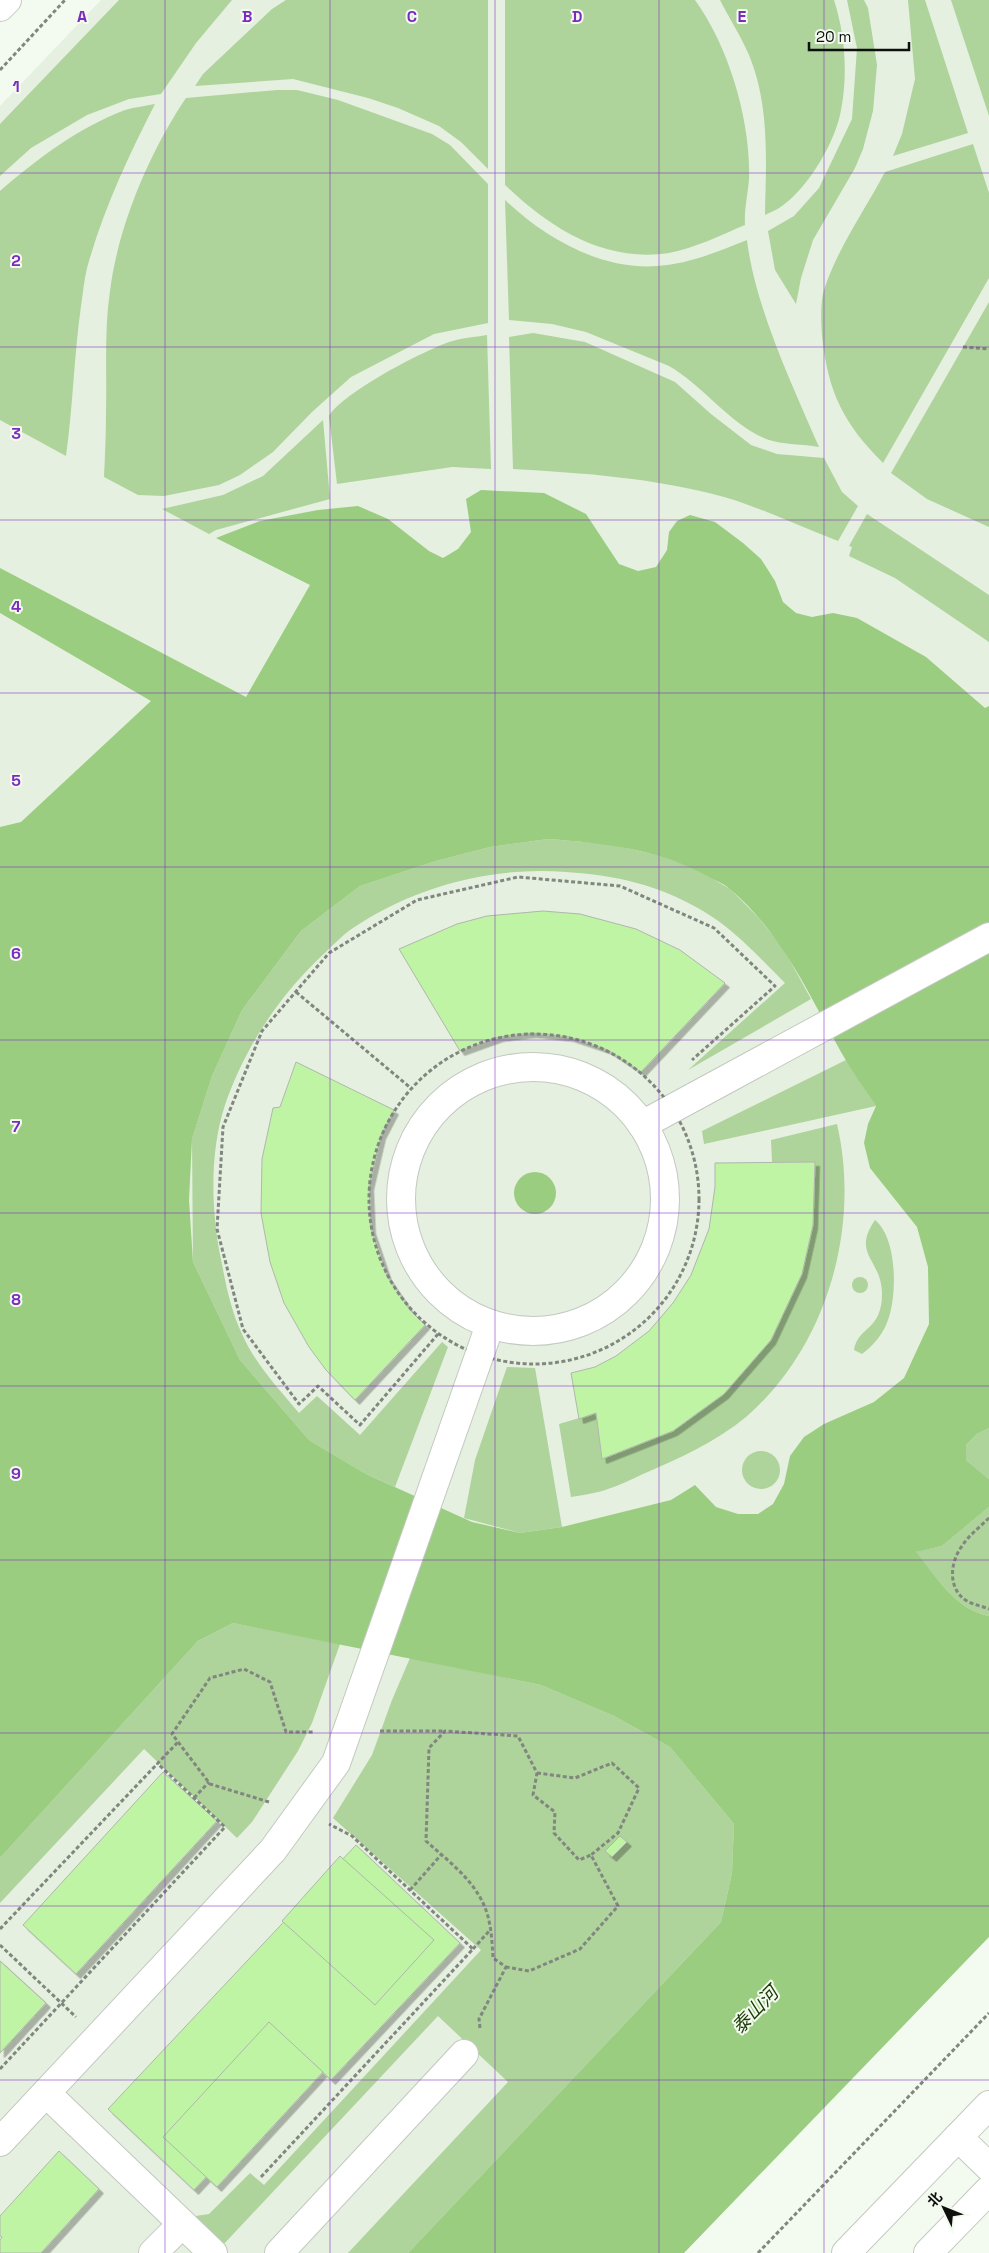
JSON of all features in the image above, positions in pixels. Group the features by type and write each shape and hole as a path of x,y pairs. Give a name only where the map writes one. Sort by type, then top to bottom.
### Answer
{"main road":[{"path":"0,7 7,0"},
{"path":"642,1125 989,936"},
{"path":"549,1066 590,1078 626,1103 642,1125 652,1139 665,1182 663,1226 646,1268 617,1302 578,1324 534,1332 490,1325 451,1305 422,1273 404,1234 400,1191 409,1149 432,1112 465,1084 506,1068 549,1066"},
{"path":"0,2142 273,1850 302,1813 336,1763 490,1325"},
{"path":"279,2253 464,2054"},
{"path":"46,2094 212,2253"},
{"path":"846,2253 989,2105"},
{"path":"958,2136 989,2167"},
{"path":"928,2253 989,2190"},
{"path":"153,2253 182,2224"}],"path":[{"path":"0,70 65,0"},
{"path":"963,347 989,349"},
{"path":"438,1334 360,1425 318,1386 299,1404 243,1329 217,1230 223,1127 262,1031 329,953 417,900 518,877 620,886 714,928 774,986 688,1064"},
{"path":"296,992 412,1088"},
{"path":"532,1033 569,1037 608,1050 641,1072 663,1094 673,1108 686,1133 695,1159 699,1216 684,1270 650,1317 604,1350 549,1364 506,1363 479,1356 451,1343 410,1310 387,1276 371,1230 369,1186 381,1135 394,1110 423,1076 460,1051 500,1037 532,1033"},
{"path":"989,1518 962,1546 954,1560 951,1575 960,1596 967,1601 989,1609"},
{"path":"473,1949 352,1836 302,1813 209,1782 172,1734 210,1678 244,1669 270,1682 286,1732 445,1731 518,1736 537,1773 533,1795 555,1812 554,1832 579,1860 591,1855 618,1833 639,1788 612,1763 575,1778 537,1773"},
{"path":"445,1731 429,1748 426,1841 468,1880 483,1902 491,1929 493,1958 506,1967 529,1971 580,1949 618,1906 591,1855"},
{"path":"0,1928 178,1742"},
{"path":"0,2069 225,1827 157,1763"},
{"path":"194,1798 209,1782"},
{"path":"410,1890 441,1855"},
{"path":"261,2177 491,1929"},
{"path":"0,1945 98,2038"},
{"path":"464,2054 481,2038 479,2020 506,1967"},
{"path":"758,2253 989,2013"}],"shaded area":[{"path":"101,0 989,0 989,1644 408,2253 0,2253 0,106"},
{"path":"119,0 232,0 196,43 161,94 129,99 87,115 31,148 0,176 0,124"},
{"path":"286,0 488,0 488,169 461,142 439,126 398,108 368,98 293,79 195,86 203,74 272,9"},
{"path":"505,0 695,0 707,19 728,62 742,109 749,157 745,225 679,251 645,255 622,253 580,239 540,215 522,201 505,185"},
{"path":"720,0 834,0 841,26 845,68 843,96 833,136 811,176 801,188 778,209 765,215 765,134 761,94 749,55"},
{"path":"847,0 864,0 868,8 877,65 873,111 863,149 855,168 813,240 801,278 796,304 775,270 768,231 794,216 819,188 852,119 857,48"},
{"path":"908,0 925,0 968,133 893,156 902,134 915,79"},
{"path":"951,0 989,0 989,116"},
{"path":"297,90 338,100 432,134 450,145 488,184 488,323 434,334 351,377 312,412 273,452 240,475 219,485 164,496 138,495 104,477 108,306 114,266 128,215 148,165 186,98"},
{"path":"155,104 117,184 93,246 87,268 79,325 66,456 0,420 0,191 43,156 91,126 125,110"},
{"path":"973,144 989,193 989,278 883,463 857,434 840,406 833,390 828,374 822,336 821,311 823,293 837,257 885,172"},
{"path":"505,200 522,215 559,241 600,259 622,264 667,265 707,255 747,240 751,266 766,318 786,371 819,447 775,442 756,434 730,416 682,374 669,366 586,332 552,324 509,320"},
{"path":"989,302 989,527 927,499 891,473"},
{"path":"533,333 585,342 675,382 711,414 751,445 777,454 824,458 842,492 858,506 838,541 724,497 672,485 619,477 513,469 509,337"},
{"path":"487,335 491,469 452,467 337,484 329,416 337,406 366,385 421,354 454,341"},
{"path":"323,420 330,499 216,530 209,534 162,509 223,495 263,476"},
{"path":"867,514 989,595 989,642 895,578 849,556 852,547 849,546"},
{"path":"548,839 610,844 660,856 694,868 730,889 758,917 783,948 811,999 688,1070 785,983 725,926 703,911 670,894 620,879 584,873 538,871 509,872 481,876 426,891 399,902 347,932 294,984 254,1041 233,1083 220,1124 216,1143 213,1184 218,1245 227,1291 238,1326 247,1345 260,1366 299,1413 317,1396 360,1435 442,1342 448,1347 395,1487 366,1474 309,1440 240,1360 193,1262 192,1139 212,1076 242,1010 301,931 360,886 436,861 490,847"},
{"path":"846,1060 876,1106 704,1144 702,1131"},
{"path":"837,1124 843,1163 844,1203 840,1244 831,1283 817,1321 798,1356 774,1389 746,1417 722,1434 683,1456 617,1486 599,1492 571,1497 559,1424 596,1413 602,1459 673,1431 724,1394 771,1340 802,1274 813,1225 815,1162 772,1162 771,1140"},
{"path":"875,1220 888,1239 891,1252 894,1280 892,1306 882,1333 862,1354 854,1350 856,1342 874,1322 881,1306 881,1282 867,1250 866,1241 868,1232"},
{"path":"860,1277 868,1285 860,1293 852,1285"},
{"path":"507,1367 535,1368 562,1527 520,1533 464,1518 475,1460"},
{"path":"989,1428 989,1479 966,1460 966,1445 977,1434"},
{"path":"761,1451 775,1456 780,1470 775,1484 761,1489 747,1484 742,1470 747,1456"},
{"path":"989,1507 989,1616 977,1613 956,1599 947,1591 915,1552 942,1546"},
{"path":"233,1623 340,1644 312,1723 298,1751 252,1822 237,1838 144,1749 0,1903 0,1858 198,1641"},
{"path":"410,1658 541,1685 614,1716 670,1747 734,1824 732,1873 721,1922 408,2253 348,2253 508,2082 438,2016 222,2246 189,2217 209,2214 250,2173 264,2185 481,1950 333,1818 372,1755"}],"water":[{"name":"泰山河","path":"481,490 544,493 586,514 619,564 638,571 656,567 667,550 669,532 677,521 690,515 715,522 761,559 775,581 783,602 796,613 812,617 833,613 857,618 926,657 985,708 989,706 989,1428 977,1434 966,1445 966,1460 989,1479 989,1507 942,1546 916,1552 939,1582 957,1600 977,1613 989,1616 989,1937 684,2253 408,2253 721,1922 732,1873 734,1824 670,1747 614,1716 541,1685 233,1623 198,1641 0,1858 0,827 21,822 151,701 0,613 0,568 246,697 310,585 216,538 260,521 318,510 358,506 388,519 429,551 443,558 458,549 471,532 466,499","holes":["548,839 610,845 671,860 690,867 723,884 749,907 780,945 806,987 845,1059 876,1106 868,1124 864,1143 870,1168 917,1227 928,1267 929,1324 904,1378 874,1402 824,1424 804,1437 790,1456 784,1484 773,1504 758,1514 738,1514 716,1507 695,1485 671,1500 562,1527 520,1533 472,1522 366,1474 309,1440 240,1360 193,1262 189,1200 192,1139 212,1076 242,1010 301,931 360,886 436,861 490,847"]},
{"path":"535,1172 550,1178 556,1193 550,1208 535,1214 520,1208 514,1193 520,1178"}],"building":[{"path":"543,911 580,914 636,929 680,950 725,983 641,1072 608,1050 569,1037 532,1033 499,1037 460,1051 399,949 457,924 487,916"},
{"path":"296,1062 394,1110 381,1135 369,1186 371,1229 387,1276 410,1310 425,1325 355,1400 326,1370 309,1347 284,1303 270,1262 261,1213 262,1159 273,1108 280,1107"},
{"path":"815,1162 813,1225 802,1274 771,1340 724,1394 673,1431 602,1459 596,1413 579,1419 571,1373 595,1367 616,1356 649,1331 673,1303 691,1275 709,1229 715,1187 715,1163"},
{"path":"163,1772 217,1821 76,1974 23,1925"},
{"path":"620,1836 627,1842 612,1857 605,1851"},
{"path":"356,1845 460,1943 331,2080 313,2063 194,2190 108,2109"},
{"path":"340,1856 434,1940 375,2005 282,1921"},
{"path":"0,1961 46,2003 0,2053"},
{"path":"0,1961 46,2003 0,2053"},
{"path":"269,2022 323,2072 217,2187 163,2137"},
{"path":"59,2151 99,2189 41,2253 0,2253 0,2240 2,2237 0,2236 0,2216"}]}
